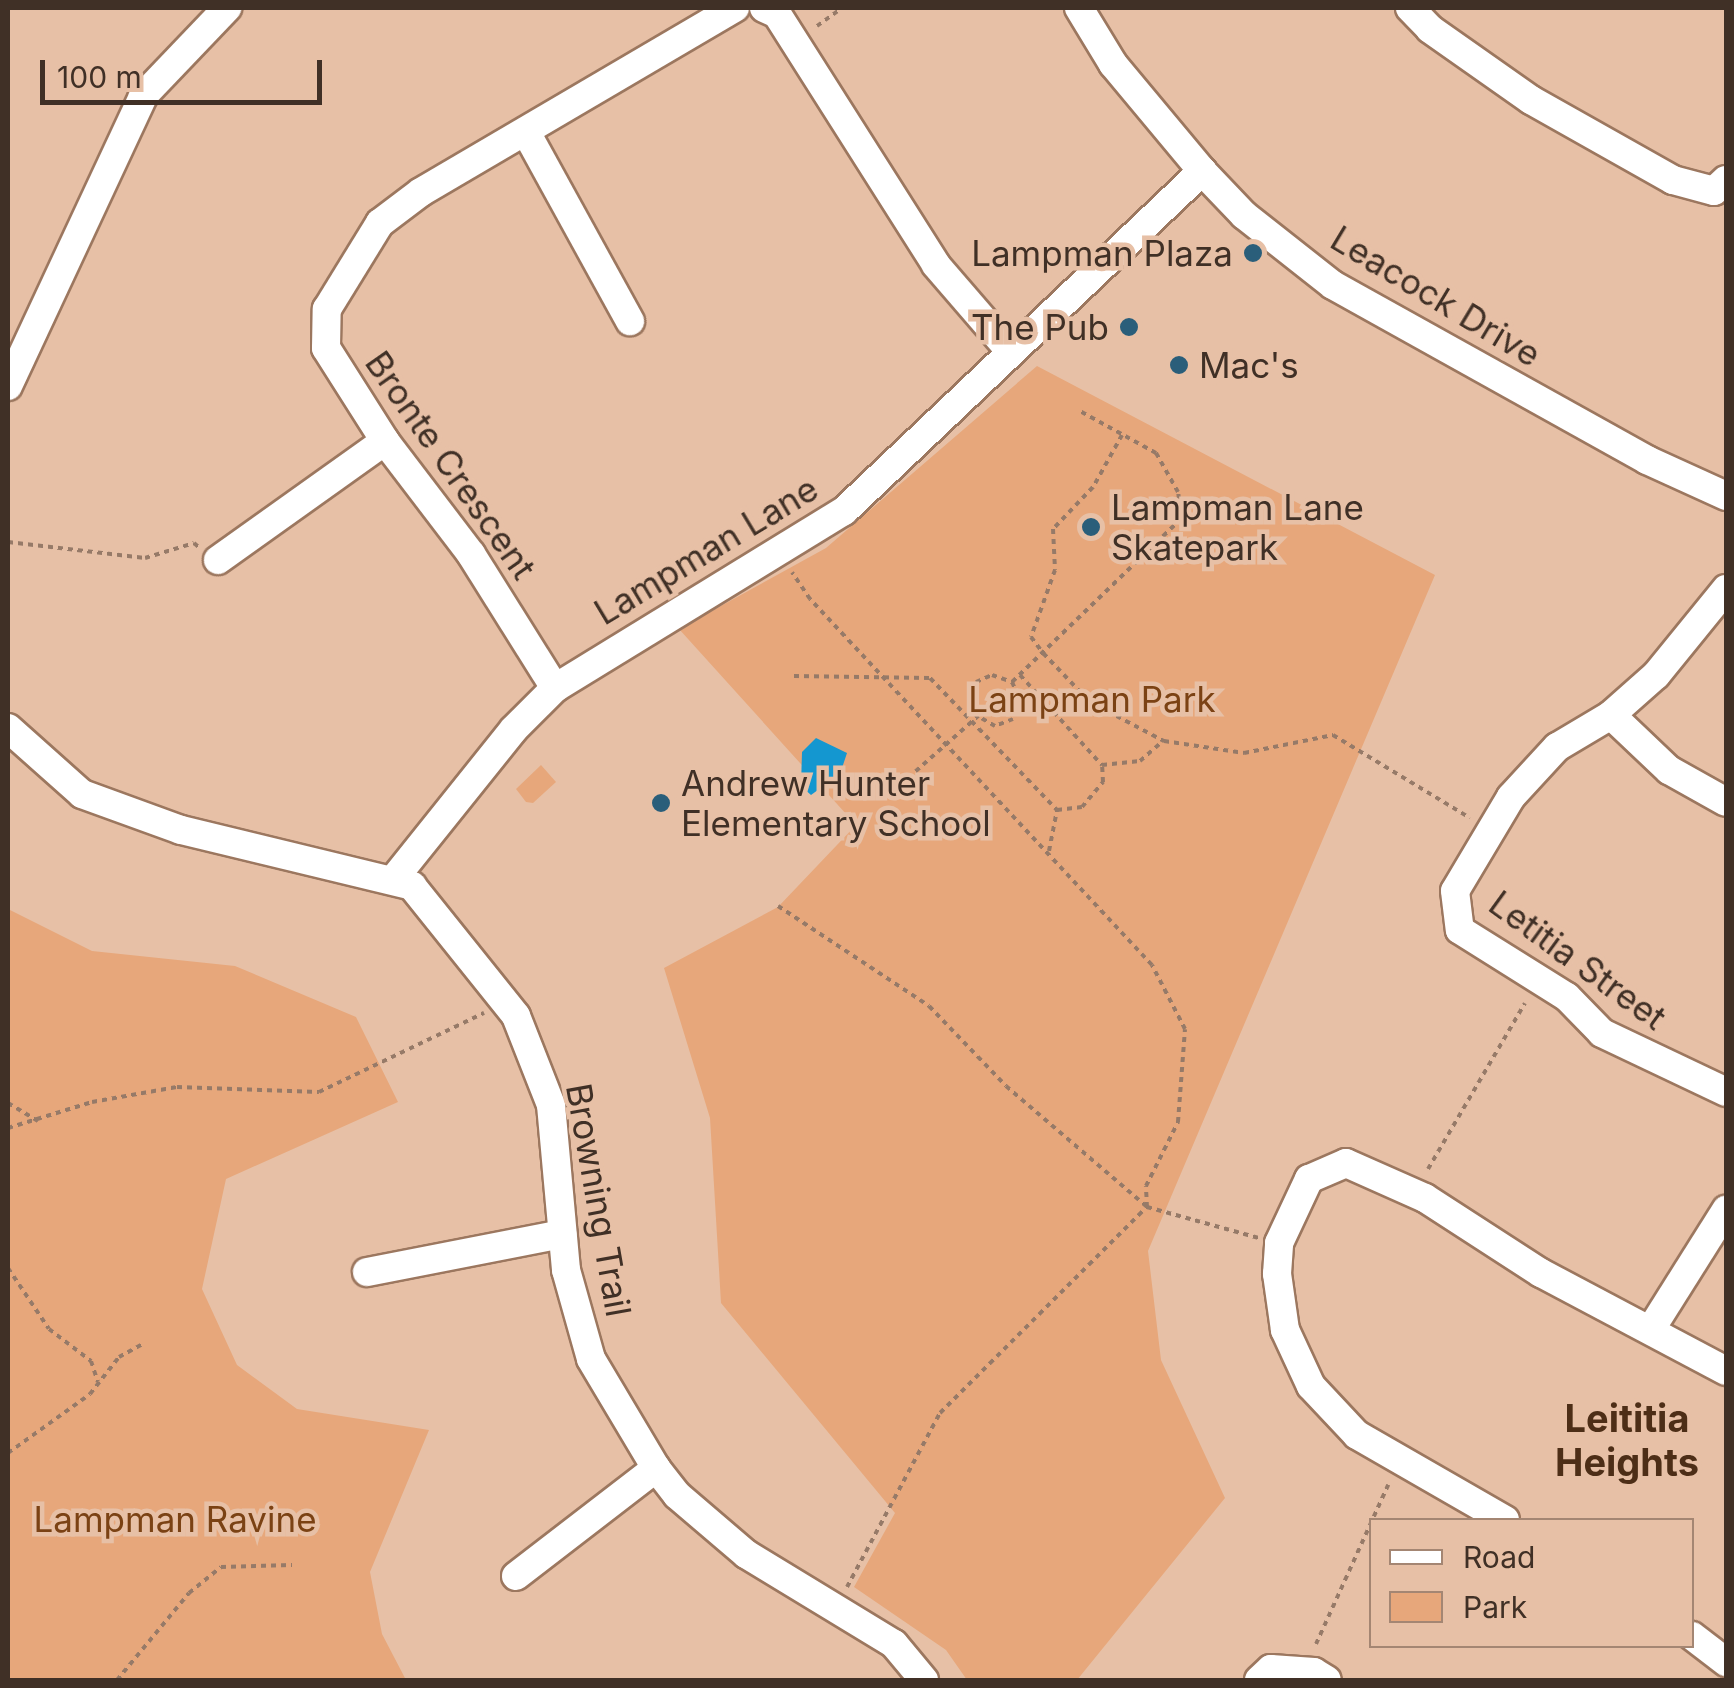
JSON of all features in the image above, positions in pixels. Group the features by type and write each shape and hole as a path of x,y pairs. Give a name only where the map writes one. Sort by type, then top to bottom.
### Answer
{"street":[{"path":"10,374 143,96 227,8"},
{"name":"Bronte Crescent","path":"555,688 471,554 385,440 326,348 327,309 380,223 421,192 735,8"},
{"path":"764,8 776,14 936,265 1011,352"},
{"name":"Leacock Drive","path":"1079,8 1113,64 1202,170 1244,215 1333,286 1647,460 1726,496"},
{"path":"1410,8 1430,30 1531,100 1673,180 1714,191 1726,180"},
{"path":"526,132 630,321"},
{"name":"Lampman Lane","path":"393,880 514,730 555,688 614,648 781,555 844,512 1202,170"},
{"path":"218,560 385,440"},
{"name":"Letitia Street","path":"1726,589 1656,675 1611,715 1557,747 1511,797 1456,891 1460,930 1566,997 1602,1033 1726,1092"},
{"path":"1611,715 1669,770 1726,802"},
{"name":"Browning Trail","path":"8,728 82,794 181,830 412,886 507,1003 551,1105 562,1234 591,1359 656,1468 677,1495 746,1554 894,1644 924,1680"},
{"path":"1502,1518 1357,1435 1311,1386 1284,1330 1278,1243 1310,1180 1346,1163 1425,1198 1541,1273 1726,1372"},
{"path":"1651,1329 1726,1210"},
{"path":"366,1272 562,1234"},
{"path":"516,1576 656,1468"},
{"path":"1694,1638 1726,1662"},
{"path":"1259,1680 1271,1670 1314,1672 1327,1680"}],"path":[{"path":"817,26 842,8"},
{"path":"1012,682 1181,519 1178,492 1156,452 1080,411"},
{"path":"1122,435 1093,487 1054,529 1055,570 1032,637 1043,653 1090,702 1164,741 1244,753 1333,734 1491,831"},
{"path":"8,542 145,558 194,543 218,560"},
{"path":"781,555 810,600 1152,965 1185,1029 1178,1122 1146,1186 1148,1207"},
{"path":"992,675 1012,682 1021,702 1013,719 995,726 978,716 971,701 976,682 992,675"},
{"path":"1020,675 1102,766 1103,782 1082,806 1057,810"},
{"path":"794,676 930,678 969,723 1057,810"},
{"path":"865,782 908,778 978,716"},
{"path":"1102,766 1140,760 1164,741"},
{"path":"1049,851 1057,810"},
{"path":"778,906 929,1006 1006,1086 1148,1207 1278,1243"},
{"path":"8,1128 39,1122 92,1102 177,1086 318,1092 507,1003"},
{"path":"1428,1169 1525,1003"},
{"path":"8,1103 39,1122"},
{"path":"835,1608 940,1412 1148,1207"},
{"path":"8,1268 50,1329 91,1361 98,1383"},
{"path":"8,1453 98,1383 119,1357 142,1344"},
{"path":"1373,1518 1388,1485"},
{"path":"1316,1644 1369,1527"},
{"path":"117,1680 190,1593 221,1567 292,1565"}],"green space":[{"name":"Lampman Park","path":"1037,366 1435,575 1148,1251 1161,1360 1225,1498 1077,1680 967,1680 946,1650 854,1587 895,1513 721,1303 710,1118 664,968 778,907 856,825 679,629 826,548"},
{"path":"541,765 556,782 533,803 526,802 516,789"},
{"name":"Lampman Ravine","path":"8,909 92,951 235,966 356,1017 398,1102 226,1179 202,1289 237,1365 297,1409 429,1430 370,1572 382,1634 406,1680 8,1680"}],"water":[{"path":"816,738 847,753 840,774 811,795 801,786 802,752"}],"place":[{"name":"Lampman Plaza","path":"1253,253"},
{"name":"The Pub","path":"1129,327"},
{"name":"Mac's","path":"1179,365"},
{"name":"Lampman Lane Skatepark","path":"1091,527"},
{"name":"Andrew Hunter Elementary School","path":"661,803"}],"district":[{"name":"Leititia Heights","path":"1627,1441"}]}
